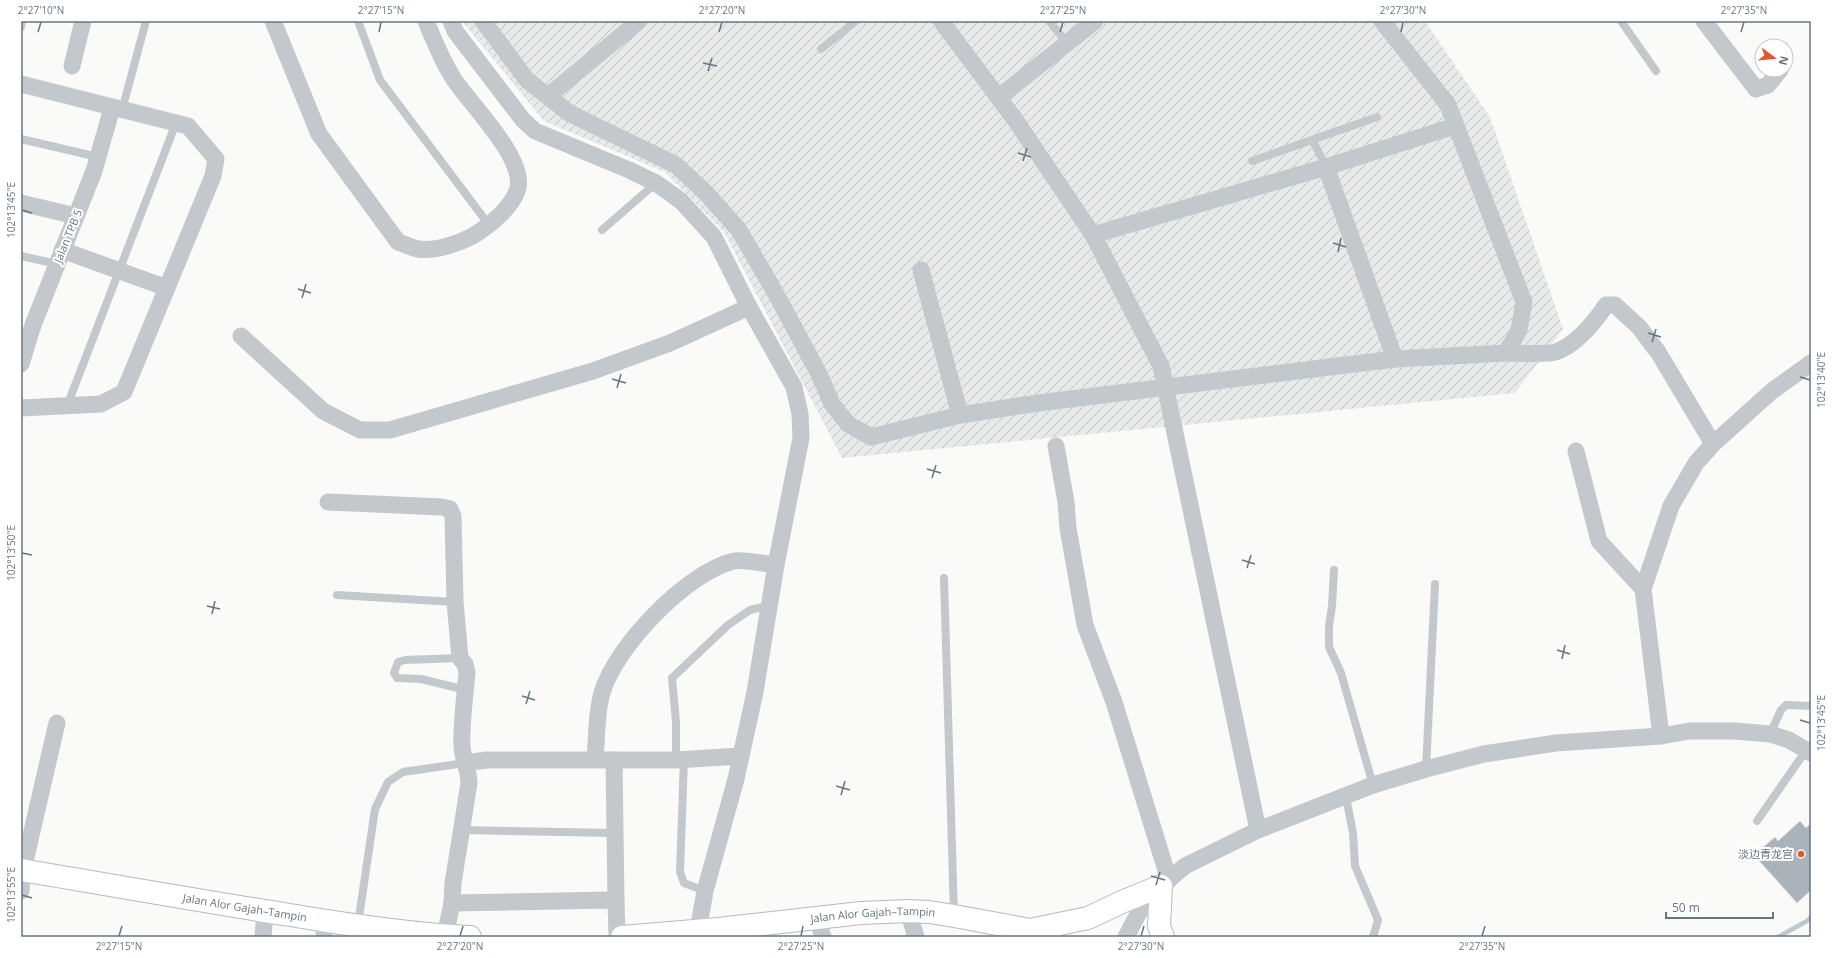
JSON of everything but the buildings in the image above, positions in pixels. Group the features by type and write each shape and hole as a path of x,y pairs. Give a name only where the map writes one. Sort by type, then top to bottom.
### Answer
{"main road":[{"name":"Jalan Alor Gajah–Tampin","path":"22,877 265,911 324,929 357,926 383,933 470,937"},
{"path":"1030,930 1088,918 1165,883"},
{"path":"1163,937 1159,926 1165,883"},
{"name":"Jalan Alor Gajah–Tampin","path":"622,937 820,928 880,912 908,911 954,916 1030,930 1050,937"}],"street":[{"path":"72,66 83,21"},
{"path":"273,21 319,134 398,242 418,249 443,247 470,238 489,225 510,202 518,190 517,171 509,151 453,79 438,50 426,21"},
{"path":"451,21 455,31 523,120 535,131 629,170 656,183 681,201 714,237 749,307 794,387 800,414 800,438 776,565 755,692 736,779 705,892 711,932"},
{"path":"483,21 527,80 569,113 676,165 706,193 740,230 819,374 832,404 848,424 871,436 960,415 1038,403 1395,359 1555,352 1571,344 1587,329 1606,305 1615,305 1639,327 1658,352 1713,444"},
{"path":"548,96 639,21"},
{"path":"941,21 999,98 1093,235 1161,366 1258,830"},
{"path":"999,98 1095,21"},
{"path":"1382,21 1448,105 1524,302 1519,330 1506,353"},
{"path":"1704,21 1756,89 1768,85 1774,78"},
{"path":"21,84 188,126 216,159 213,176 124,392 101,404 21,408"},
{"name":"Jalan TPB 5","path":"21,364 27,323 60,257 117,109"},
{"path":"1093,235 1326,167 1455,126"},
{"path":"629,170 642,148"},
{"path":"1326,167 1395,359"},
{"path":"21,203 76,216"},
{"path":"60,257 119,270 167,288"},
{"path":"921,270 960,415"},
{"path":"241,336 324,411 360,430 390,430 593,371 670,343 749,307"},
{"path":"1661,736 1643,589 1671,506 1696,463 1713,444 1772,391 1811,363"},
{"path":"1056,446 1066,502 1068,528 1085,624 1114,702 1165,883"},
{"path":"1576,451 1599,541 1643,589"},
{"path":"328,502 442,507 450,510 453,516 456,602 460,658 465,664 467,672 462,747 465,763 469,773 469,783 453,883 452,903 445,936"},
{"path":"595,759 602,693 610,672 628,645 675,595 710,571 735,560 776,565"},
{"path":"22,877 57,723"},
{"path":"1126,937 1138,914 1165,883 1185,866 1258,830 1346,797 1373,785 1426,769 1484,754 1556,743 1661,736 1689,731 1735,731 1770,734 1790,740 1810,749"},
{"path":"465,763 487,760 680,760 740,756"},
{"path":"614,760 614,833 617,937"},
{"path":"452,903 616,900"},
{"path":"263,937 265,911"},
{"path":"908,911 916,937"}],"lane":[{"path":"21,27 22,21"},
{"path":"117,109 146,21"},
{"path":"358,21 380,80 489,225"},
{"path":"821,49 856,21"},
{"path":"1622,21 1656,71"},
{"path":"1050,22 1067,43"},
{"path":"1252,162 1377,118"},
{"path":"67,406 176,123"},
{"path":"21,139 98,157"},
{"path":"1313,141 1326,167"},
{"path":"602,230 656,183"},
{"path":"21,256 60,257"},
{"path":"1334,570 1332,606 1329,626 1329,647 1341,673 1373,785"},
{"path":"944,578 954,916"},
{"path":"1426,769 1436,584"},
{"path":"337,595 456,602"},
{"path":"705,892 684,882 680,872 680,760 672,678 728,625 750,610 770,605"},
{"path":"460,658 405,660 398,662 394,672 397,678 421,679 466,690"},
{"path":"1770,734 1781,710 1786,705 1811,706"},
{"path":"1757,821 1810,749"},
{"path":"357,926 375,809 388,782 403,772 465,763"},
{"path":"1346,797 1353,833 1355,866 1378,920 1374,937"},
{"path":"462,830 614,833"}],"shaded area":[{"path":"462,21 1425,21 1490,117 1563,329 1515,393 842,458 724,232 665,172 544,121"}],"waterway":[{"path":"1778,937 1807,921 1811,917"}],"place":[{"name":"淡边青龙宫","path":"1801,854"}]}
